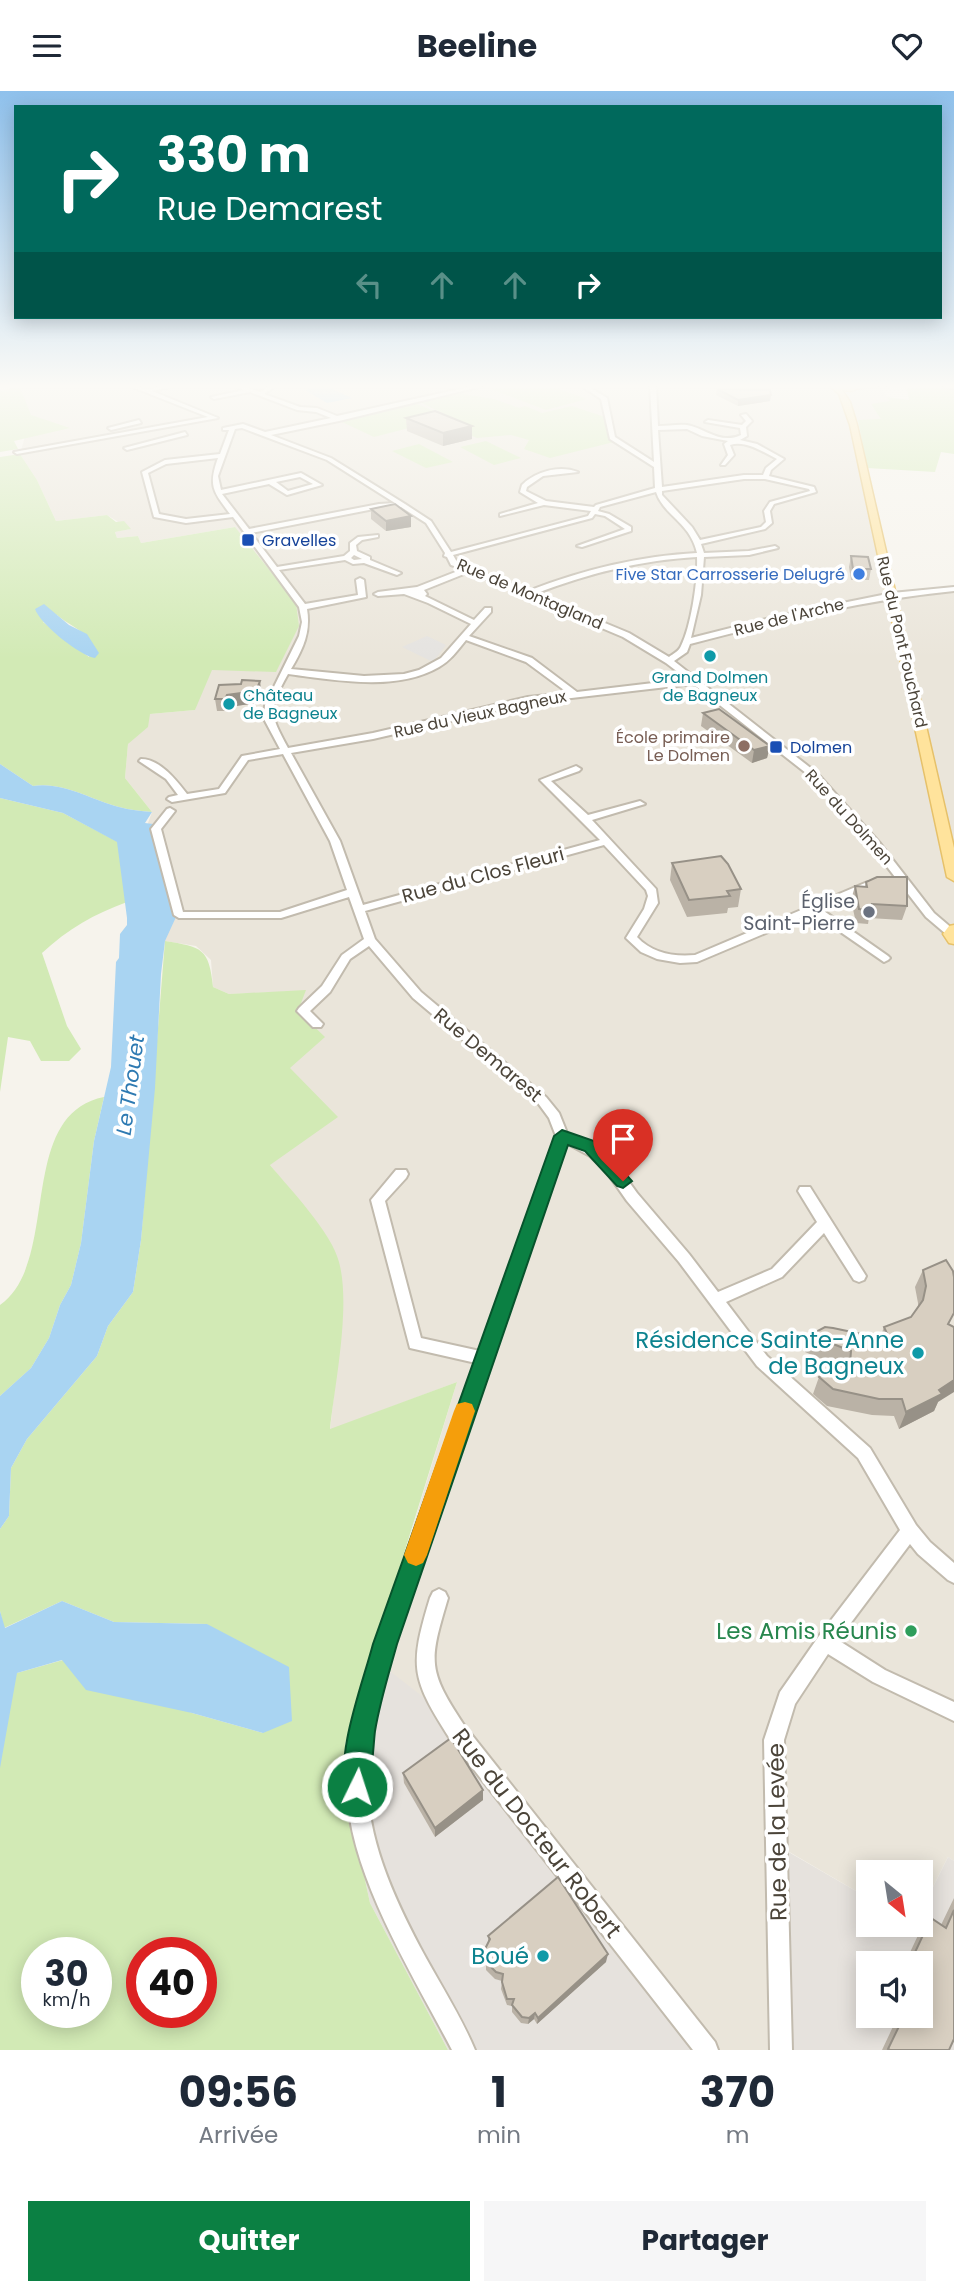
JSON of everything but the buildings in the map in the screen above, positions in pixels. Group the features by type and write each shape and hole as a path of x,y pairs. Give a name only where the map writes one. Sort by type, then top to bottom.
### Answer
{"main road":[{"name":"Rue du Pont Fouchard","path":"864,476 954,877"}],"street":[{"path":"146,476 156,516 186,521 236,518 270,523"},
{"path":"215,476 218,493 303,607 306,626 287,671 353,677 404,675 436,665 488,610"},
{"path":"218,493 295,476"},
{"path":"271,482 288,493 319,485 304,476"},
{"name":"Rue de Montagland","path":"357,476 434,527 445,552 454,563 625,635 669,661"},
{"path":"538,476 529,479 523,492 544,503 607,515 629,528 628,531 580,546"},
{"path":"658,476 658,493 686,523 698,543 700,555 698,584 687,642 680,656 669,661"},
{"path":"445,552 468,549 590,517 595,511 638,495 744,477 765,477 810,487 813,492 772,503 767,511 769,523 763,528 698,543"},
{"path":"245,531 399,502"},
{"path":"245,531 270,523 399,502"},
{"path":"502,516 544,503"},
{"path":"366,561 367,559 354,552 352,544 360,538 376,536"},
{"path":"526,595 631,564 700,555 752,555 775,548"},
{"path":"275,569 346,558 354,552"},
{"path":"346,558 353,562 366,561 397,573"},
{"path":"420,593 467,570"},
{"path":"303,607 362,597 360,580"},
{"path":"892,595 954,589"},
{"path":"378,594 420,593 474,622"},
{"name":"Rue de l'Arche","path":"687,642 778,618 892,595"},
{"path":"463,636 511,651 556,678 575,694"},
{"name":"Rue du Dolmen","path":"669,661 814,775 901,875 930,915 953,933"},
{"name":"Rue Demarest","path":"287,671 267,713 269,723 335,841 370,940 417,995 542,1100 555,1116 562,1136"},
{"path":"674,683 684,673"},
{"path":"556,678 563,695"},
{"name":"Rue du Vieux Bagneux","path":"287,751 563,695 694,681"},
{"path":"173,799 222,791 244,758 287,751"},
{"path":"144,761 169,777 184,796"},
{"path":"576,769 545,780 652,889 652,907 633,930 631,938 637,945 661,956 678,960 697,958 813,908 901,875"},
{"path":"586,819 640,804"},
{"path":"170,811 156,829 179,915 281,915 353,892"},
{"name":"Rue du Clos Fleuri","path":"359,909 606,841"},
{"path":"813,908 884,958"},
{"path":"317,1024 303,1011 327,989 346,957 370,940"},
{"path":"464,2050 381,1889 364,1840 356,1770 366,1716 385,1644 562,1136 591,1147 623,1181 632,1197 717,1299 738,1333 762,1361 864,1453 910,1531 924,1548 954,1574"},
{"path":"401,1174 378,1200 415,1343 483,1358"},
{"path":"805,1191 859,1276"},
{"path":"717,1299 778,1273 826,1222"},
{"name":"Rue de la Levée","path":"781,2050 774,1740 788,1699 825,1642 910,1531"},
{"name":"Rue du Docteur Robert","path":"439,1598 423,1651 423,1671 438,1703 457,1731 707,2050"},
{"path":"825,1642 879,1675 954,1712"}],"shaded area":[{"path":"35,476 869,476 891,592 954,586 954,1861 948,1857 933,1887 933,1860 856,1860 856,1891 786,1850 792,2050 695,2050 373,1658 457,1382 330,1430 343,1313 313,1218 270,1165 297,1011 305,991 229,994 213,987 211,960 196,946 165,941 166,909 148,823 152,812 125,778 128,744 150,714 195,710 235,527 141,543 138,536 117,538 115,532 130,529 107,515 56,521"},
{"path":"427,636 446,645 433,662 402,647"},
{"path":"373,1658 436,1707 695,2050 448,2050 370,1903 351,1815 345,1744"},
{"path":"785,1850 856,1891 856,1937 933,1937 933,1887 948,1857 954,1861 954,2050 792,2050"}],"green space":[{"path":"0,476 35,476 56,521 107,515 116,522 124,521 131,529 115,532 117,538 138,536 141,543 235,527 296,603 299,626 276,672 212,670 195,710 150,714 148,727 128,744 125,778 152,812 119,807 55,786 33,786 0,764","holes":["57,615 81,632 89,642 89,657 43,622"]},
{"path":"0,798 63,813 118,842 127,902 82,923 42,953 67,1026 81,1049 69,1061 41,1061 30,1041 8,1037 0,1092"},
{"path":"165,941 188,945 201,952 209,964 213,987 229,994 306,990 298,1011 325,1037 290,1068 338,1117 270,1165 319,1225 335,1250 339,1262 343,1322 330,1429 457,1382 345,1744 351,1815 370,1903 448,2050 0,2050 0,1674 17,1673 63,1660 192,1713 263,1733 207,1624 114,1622 62,1601 4,1628 0,1611 0,1529 9,1516 11,1468 27,1439 97,1356 108,1326 133,1292 141,1240"},
{"path":"104,1097 94,1141 81,1243 71,1285 60,1305 49,1338 31,1368 0,1396 0,1305 19,1284 30,1256 48,1159 59,1131 77,1109"}],"water":[{"path":"44,604 69,625 87,634 99,653 95,658 71,646 44,623 35,609"},
{"name":"Le Thouet","path":"0,764 33,786 55,786 119,807 152,812 145,823 153,824 176,917 165,941 161,974 155,1088 141,1240 133,1292 108,1326 97,1356 27,1439 11,1468 9,1516 0,1529 0,1396 31,1368 49,1338 60,1305 71,1285 81,1243 94,1141 111,1067 116,962 119,958 120,934 127,925 127,918 117,842 63,813 0,798"},
{"path":"62,1601 114,1622 207,1624 289,1667 292,1721 263,1733 192,1713 86,1690 62,1660 17,1673 0,1768 0,1611 5,1628"}],"slow traffic":[{"path":"416,1555 465,1411"}],"place":[{"name":"Gravelles","path":"248,540"},
{"name":"Five Star Carrosserie Delugré","path":"859,574"},
{"name":"Grand Dolmen de Bagneux","path":"710,656"},
{"name":"Château de Bagneux","path":"229,704"},
{"name":"École primaire Le Dolmen","path":"744,746"},
{"name":"Dolmen","path":"776,747"},
{"name":"Église Saint-Pierre","path":"869,912"},
{"name":"Résidence Sainte-Anne de Bagneux","path":"918,1353"},
{"name":"Les Amis Réunis","path":"911,1631"},
{"name":"Boué","path":"543,1956"}],"route":[{"path":"357,1787 356,1770 366,1716 385,1644 562,1136 591,1147 623,1181"}]}
